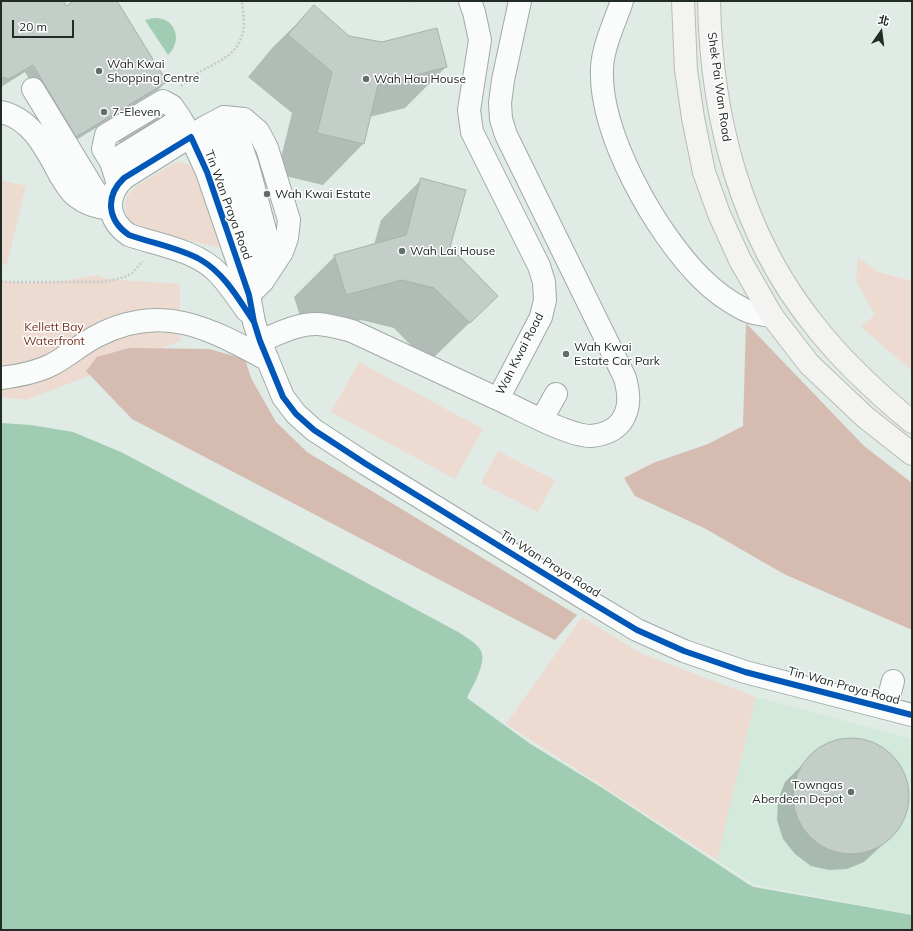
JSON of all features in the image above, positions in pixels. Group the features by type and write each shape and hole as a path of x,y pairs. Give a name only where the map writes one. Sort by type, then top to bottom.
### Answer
{"main road":[{"path":"682,1 686,70 693,118 704,172 719,214 740,260 772,316 809,364 865,417 912,454"},
{"name":"Shek Pai Wan Road","path":"709,1 711,43 715,78 727,146 745,203 760,238 783,280 815,326 850,366 912,422"}],"street":[{"name":"Wah Kwai Road","path":"261,341 297,327 316,324 334,326 352,332 498,399 541,317 545,300 544,282 539,266 472,132 469,110 480,40 470,1"},
{"path":"498,399 577,434 592,436 606,433 618,426 625,416 628,404 628,390 625,378 506,136 501,120 500,103 503,80 520,1"},
{"path":"622,1 607,46 602,68 604,94 610,124 622,154 642,196 669,241 701,278 722,296 747,311 772,316"},
{"path":"33,89 98,196 111,209"},
{"path":"1,112 10,114 33,131 44,146 69,189 76,197 96,208 111,209"},
{"path":"111,209 112,196 118,184 192,116"},
{"path":"118,184 107,156 192,116 244,119 258,130 267,148 289,220 288,238 282,252 262,280"},
{"name":"Tin Wan Praya Road","path":"192,116 207,172 262,280 261,341"},
{"name":"Tin Wan Praya Road","path":"111,209 116,224 128,235 182,252 201,260 218,273 236,296 261,341 283,397 296,414 314,430 637,630 684,651 745,672 912,715"},
{"path":"1,378 17,376 50,366 97,336 126,324 146,320 168,320 194,326 223,336 261,341"},
{"path":"542,419 556,394"},
{"path":"886,708 893,681"}],"path":[{"path":"192,116 192,76 233,52 241,38 244,21 242,1"},
{"path":"410,1 417,1"},
{"path":"1,282 104,282 125,277 132,273 148,256"}],"shaded area":[{"path":"154,18 168,21 175,31 175,43 173,49 168,55 145,20"},
{"path":"746,323 864,446 912,483 912,630 784,574 704,528 635,496 624,478 653,463 708,444 743,426"},
{"path":"129,348 209,349 245,359 251,378 276,422 307,452 577,615 555,640 132,419 86,371 97,357"},
{"path":"1,423 31,425 73,432 121,452 460,633 477,646 481,651 482,656 481,668 467,698 529,743 604,789 754,887 912,915 912,930 1,930"},
{"path":"756,697 912,739 912,915 754,884 717,860"}],"green space":[{"path":"179,162 189,165 196,173 220,248 143,229 131,221 127,216 125,204 130,192 135,187 174,163"},
{"path":"1,180 26,186 7,265 1,264"},
{"path":"858,257 878,272 912,281 912,371 861,327 875,315 856,281"},
{"name":"Kellett Bay Waterfront","path":"96,275 108,279 180,284 180,341 26,400 1,397 1,280 36,283 61,281"},
{"path":"359,362 483,429 455,479 331,412"},
{"path":"498,451 555,480 538,512 481,483"},
{"path":"582,617 640,653 756,697 717,860 506,724"}],"building":[{"name":"Wah Kwai Shopping Centre","path":"1,1 64,1 66,6 74,1 117,1 167,82 76,137 33,65 9,79 1,77"},
{"name":"Wah Hau House","path":"314,5 349,36 382,42 437,28 447,67 378,85 364,144 317,133 332,72 288,35"},
{"name":"Wah Lai House","path":"421,178 466,190 450,247 498,296 470,323 434,288 402,280 346,295 334,255 406,235"},
{"name":"Towngas Aberdeen Depot","path":"851,738 862,739 873,743 892,755 904,774 908,785 908,807 904,818 892,837 873,849 862,853 851,854 840,853 829,849 810,837 798,818 794,807 793,796 794,785 798,774 810,755 829,743 840,739"}],"cycle path":[{"path":"254,322 231,288 210,266 184,252 129,235 116,222 113,215 111,200 118,185 124,178 191,137 207,172 249,295 254,322 260,341 283,397 296,414 314,430 366,464 637,630 684,651 745,672 912,715"}],"place":[{"name":"Wah Kwai Shopping Centre","path":"99,71"},
{"name":"Wah Hau House","path":"366,79"},
{"name":"7-Eleven","path":"104,112"},
{"name":"Wah Kwai Estate","path":"267,194"},
{"name":"Wah Lai House","path":"402,251"},
{"name":"Wah Kwai Estate Car Park","path":"566,354"},
{"name":"Towngas Aberdeen Depot","path":"851,792"}]}
